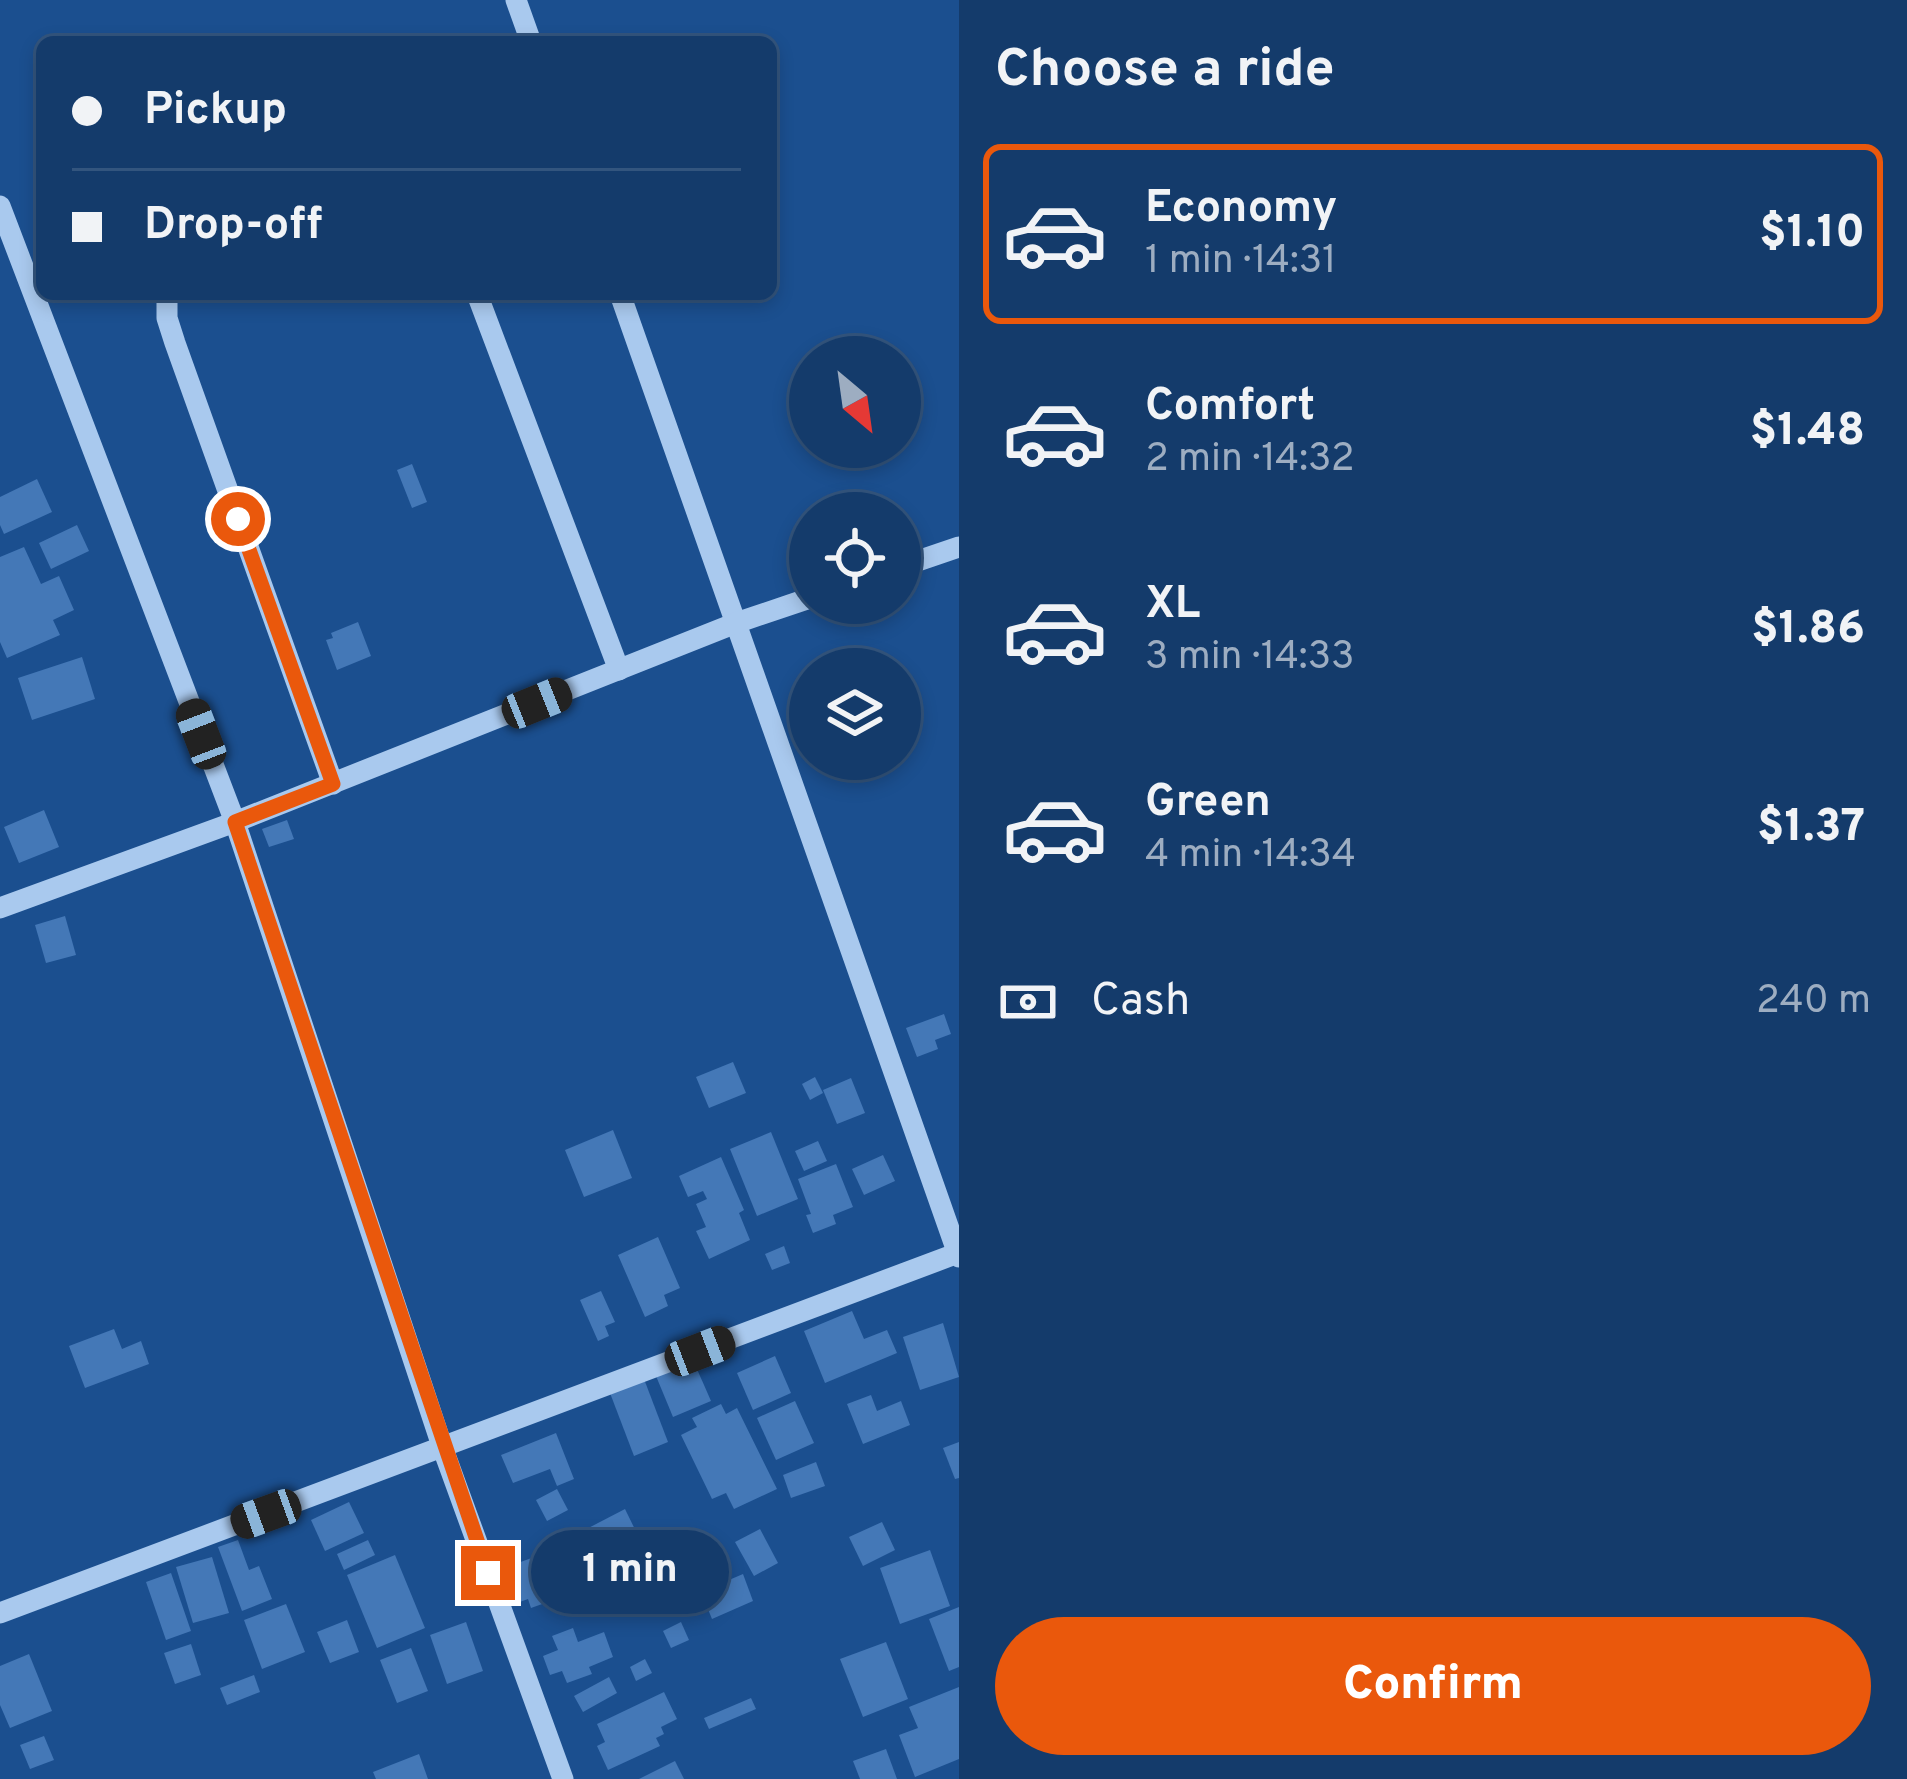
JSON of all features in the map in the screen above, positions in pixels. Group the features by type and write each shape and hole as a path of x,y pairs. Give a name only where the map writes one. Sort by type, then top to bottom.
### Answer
{"street":[{"path":"516,0 529,36"},
{"path":"0,206 235,822 443,1448 563,1779"},
{"path":"167,300 167,318 333,784"},
{"path":"479,300 619,670"},
{"path":"0,1613 958,1255 622,300"},
{"path":"921,560 959,547"},
{"path":"0,908 235,822 789,605"}],"building":[{"path":"412,464 427,502 412,508 397,470"},
{"path":"37,479 52,512 4,534 0,497"},
{"path":"77,525 89,551 51,569 39,543"},
{"path":"24,547 41,584 59,576 74,610 53,620 60,635 7,658 0,642 0,557"},
{"path":"358,622 371,656 337,670 326,640 333,638 331,633"},
{"path":"82,657 95,699 32,720 18,678"},
{"path":"44,810 59,847 19,863 4,827"},
{"path":"287,820 294,839 269,847 262,829"},
{"path":"65,916 76,955 46,963 35,925"},
{"path":"944,1014 951,1034 935,1040 938,1049 917,1057 906,1028"},
{"path":"733,1062 746,1093 709,1108 696,1077"},
{"path":"815,1077 823,1093 810,1100 802,1084"},
{"path":"851,1078 865,1113 837,1124 823,1090"},
{"path":"613,1130 632,1178 584,1197 565,1150"},
{"path":"771,1132 798,1199 757,1216 730,1149"},
{"path":"818,1141 827,1161 804,1171 795,1151"},
{"path":"883,1155 895,1181 864,1195 852,1169"},
{"path":"721,1157 744,1210 739,1213 750,1240 709,1259 696,1231 706,1227 696,1204 707,1199 703,1191 688,1197 679,1176"},
{"path":"836,1164 853,1207 833,1215 836,1224 813,1233 798,1179"},
{"path":"658,1237 680,1288 664,1295 668,1306 645,1317 618,1255"},
{"path":"784,1246 790,1263 772,1270 765,1254"},
{"path":"601,1291 615,1322 605,1326 609,1336 598,1341 580,1300"},
{"path":"852,1311 864,1339 887,1330 897,1353 825,1383 804,1331"},
{"path":"943,1323 959,1377 920,1390 903,1337"},
{"path":"114,1329 122,1349 141,1341 149,1364 85,1388 69,1346"},
{"path":"775,1356 791,1393 753,1410 737,1373"},
{"path":"693,1360 711,1401 673,1417 656,1376"},
{"path":"644,1379 668,1442 634,1456 610,1393"},
{"path":"871,1395 877,1411 901,1401 910,1425 863,1444 847,1404"},
{"path":"795,1401 814,1443 776,1460 757,1418"},
{"path":"721,1404 726,1414 737,1408 777,1489 734,1509 726,1493 712,1499 681,1435 697,1427 692,1418"},
{"path":"556,1433 574,1479 557,1486 550,1469 513,1483 501,1455"},
{"path":"959,1442 959,1478 955,1479 943,1448"},
{"path":"816,1462 825,1486 791,1498 783,1475"},
{"path":"557,1489 568,1510 547,1521 536,1500"},
{"path":"349,1502 364,1533 325,1551 311,1520"},
{"path":"625,1509 647,1554 595,1581 573,1536"},
{"path":"882,1522 895,1550 863,1566 849,1537"},
{"path":"760,1529 778,1563 754,1576 735,1542"},
{"path":"238,1540 249,1570 259,1566 272,1599 242,1611 218,1547"},
{"path":"368,1540 375,1555 344,1570 337,1554"},
{"path":"565,1546 570,1559 576,1557 587,1588 531,1608 528,1599 517,1603 504,1568"},
{"path":"930,1550 950,1606 900,1624 880,1568"},
{"path":"395,1555 425,1628 377,1648 347,1575"},
{"path":"212,1557 229,1613 193,1623 176,1567"},
{"path":"643,1570 650,1588 634,1594 627,1576"},
{"path":"171,1573 191,1631 166,1640 146,1582"},
{"path":"743,1574 753,1601 712,1619 701,1592"},
{"path":"286,1604 305,1652 262,1669 244,1620"},
{"path":"959,1607 959,1667 949,1671 929,1619"},
{"path":"347,1620 359,1652 330,1663 317,1632"},
{"path":"466,1622 483,1671 447,1684 430,1635"},
{"path":"681,1622 689,1640 671,1648 663,1631"},
{"path":"573,1628 578,1642 604,1632 613,1657 589,1667 592,1674 567,1683 562,1671 550,1675 543,1656 558,1650 552,1636"},
{"path":"886,1642 908,1699 863,1717 840,1659"},
{"path":"191,1644 201,1675 175,1684 164,1653"},
{"path":"411,1648 428,1691 397,1703 380,1660"},
{"path":"29,1654 52,1711 10,1728 0,1705 0,1666"},
{"path":"645,1659 652,1673 636,1681 630,1667"},
{"path":"254,1675 260,1692 227,1705 220,1688"},
{"path":"609,1677 617,1693 583,1712 574,1696"},
{"path":"959,1687 959,1759 915,1777 899,1735 918,1728 909,1707"},
{"path":"664,1692 677,1719 661,1727 664,1734 656,1738 660,1746 608,1770 597,1746 605,1742 597,1724"},
{"path":"751,1698 756,1709 709,1729 704,1718"},
{"path":"44,1736 54,1760 30,1769 20,1745"},
{"path":"886,1749 897,1779 860,1779 853,1761"},
{"path":"419,1754 428,1779 376,1779 373,1772"},
{"path":"675,1761 684,1779 639,1779"}],"route":[{"path":"238,519 333,784 235,822 488,1573"}]}
